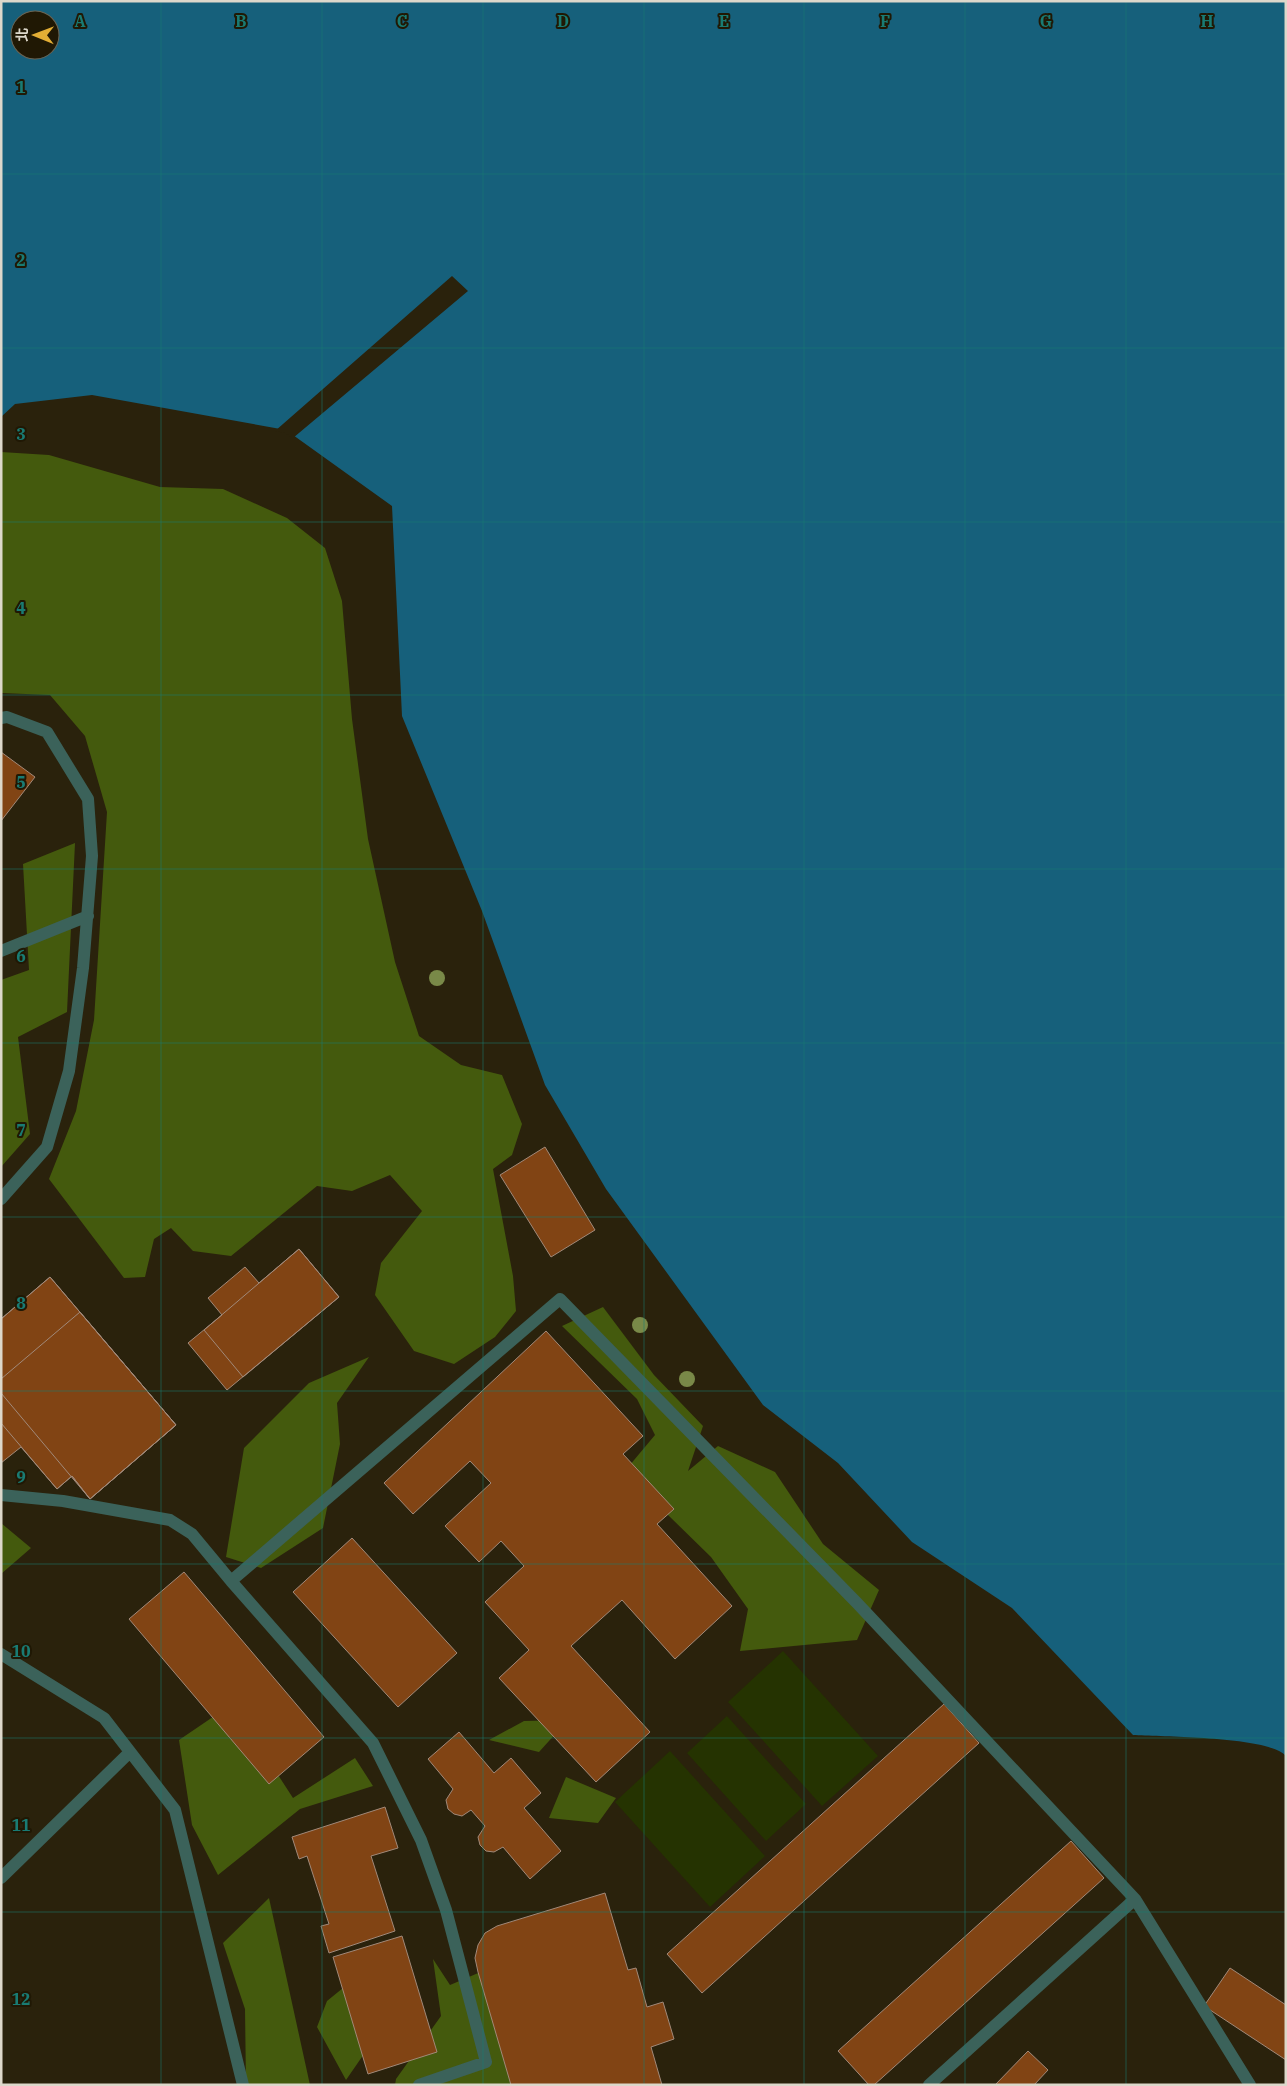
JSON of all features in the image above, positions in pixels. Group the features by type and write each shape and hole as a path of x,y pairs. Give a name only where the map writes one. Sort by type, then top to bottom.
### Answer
{"lane":[{"path":"1,718 6,717 47,732 88,799 92,856 88,916 69,1071 47,1147 1,1198"},
{"path":"1,951 88,916"},
{"path":"231,1581 560,1299 857,1603 1135,1899 1250,2085"},
{"path":"1,1495 63,1501 170,1520 192,1534 372,1744 421,1840 446,1910 486,2062 419,2085"},
{"path":"1,1654 104,1718 175,1810 243,2085"},
{"path":"1,1878 130,1752"},
{"path":"929,2085 1135,1899"}],"green space":[{"path":"1,452 49,455 160,487 223,489 287,518 325,548 342,601 352,719 368,839 395,962 419,1036 461,1065 502,1075 522,1124 512,1155 493,1169 513,1276 516,1311 495,1337 454,1364 414,1351 375,1295 381,1263 422,1211 390,1175 352,1191 317,1186 231,1256 193,1251 171,1228 154,1239 145,1277 124,1278 49,1179 76,1111 94,1020 107,812 85,736 50,695 1,693"},
{"path":"75,843 67,1012 18,1037 30,1134 1,1167 1,980 29,970 23,864"},
{"path":"603,1307 654,1375 703,1426 688,1471 718,1446 775,1472 823,1544 879,1590 857,1640 740,1651 748,1609 711,1557 624,1472 655,1435 637,1399 562,1326"},
{"path":"369,1357 337,1403 340,1444 323,1528 261,1568 226,1557 244,1448 309,1383"},
{"path":"1,1523 31,1548 1,1574"},
{"path":"783,1651 878,1756 822,1806 728,1702"},
{"path":"232,1704 293,1798 355,1758 373,1786 300,1809 218,1875 192,1825 179,1740"},
{"path":"727,1716 806,1804 766,1841 687,1753"},
{"path":"568,1720 539,1752 489,1740 524,1721"},
{"path":"670,1751 765,1856 710,1907 615,1802"},
{"path":"566,1777 616,1798 598,1823 549,1818"},
{"path":"269,1898 310,2085 246,2085 245,2009 223,1943"},
{"path":"539,1947 534,2085 395,2085 396,2079 441,2016 433,1959 450,1985"},
{"path":"354,1979 375,2038 346,2080 317,2027 327,2001"}],"water":[{"path":"1,1 1286,1 1286,1756 1275,1749 1238,1741 1133,1735 1012,1608 912,1542 838,1463 763,1405 606,1189 545,1085 482,911 402,716 392,506 286,430 92,395 15,404 1,417"}],"pier":[{"path":"452,276 468,291 293,438 285,433 275,431"}],"building":[{"path":"1,752 35,777 1,821"},
{"path":"545,1147 595,1230 551,1257 500,1175"},
{"path":"299,1249 339,1297 227,1390 188,1343 222,1315 208,1298 245,1267 259,1283"},
{"path":"299,1249 339,1297 243,1377 204,1330"},
{"path":"50,1277 176,1425 90,1499 72,1476 57,1489 21,1447 1,1463 1,1319"},
{"path":"50,1277 176,1425 90,1499 72,1476 57,1489 1,1423 1,1319"},
{"path":"80,1312 176,1425 90,1499 1,1393 1,1379"},
{"path":"546,1331 643,1436 623,1454 674,1509 657,1524 732,1606 675,1659 622,1600 571,1646 650,1732 596,1782 499,1678 529,1650 485,1602 524,1566 501,1541 479,1562 445,1526 491,1483 470,1461 413,1514 384,1483"},
{"path":"352,1538 457,1653 398,1707 293,1592"},
{"path":"184,1572 324,1737 269,1784 129,1619"},
{"path":"944,1704 979,1743 702,1993 667,1954"},
{"path":"459,1732 494,1773 511,1758 541,1793 524,1808 561,1851 530,1879 503,1847 494,1852 486,1851 480,1845 478,1837 485,1826 471,1810 462,1816 454,1814 448,1809 446,1800 453,1789 428,1759"},
{"path":"385,1807 398,1848 371,1856 395,1931 329,1953 321,1926 329,1924 307,1856 299,1859 292,1837"},
{"path":"1071,1841 1104,1878 874,2085 869,2085 838,2051"},
{"path":"605,1893 628,1970 636,1968 647,2007 663,2002 674,2039 651,2047 662,2085 511,2085 478,1972 475,1958 478,1945 485,1933 497,1926"},
{"path":"402,1936 437,2052 368,2074 333,1957"},
{"path":"1230,1968 1286,2005 1286,2060 1204,2006"},
{"path":"1028,2051 1048,2070 1034,2085 995,2085"}]}
